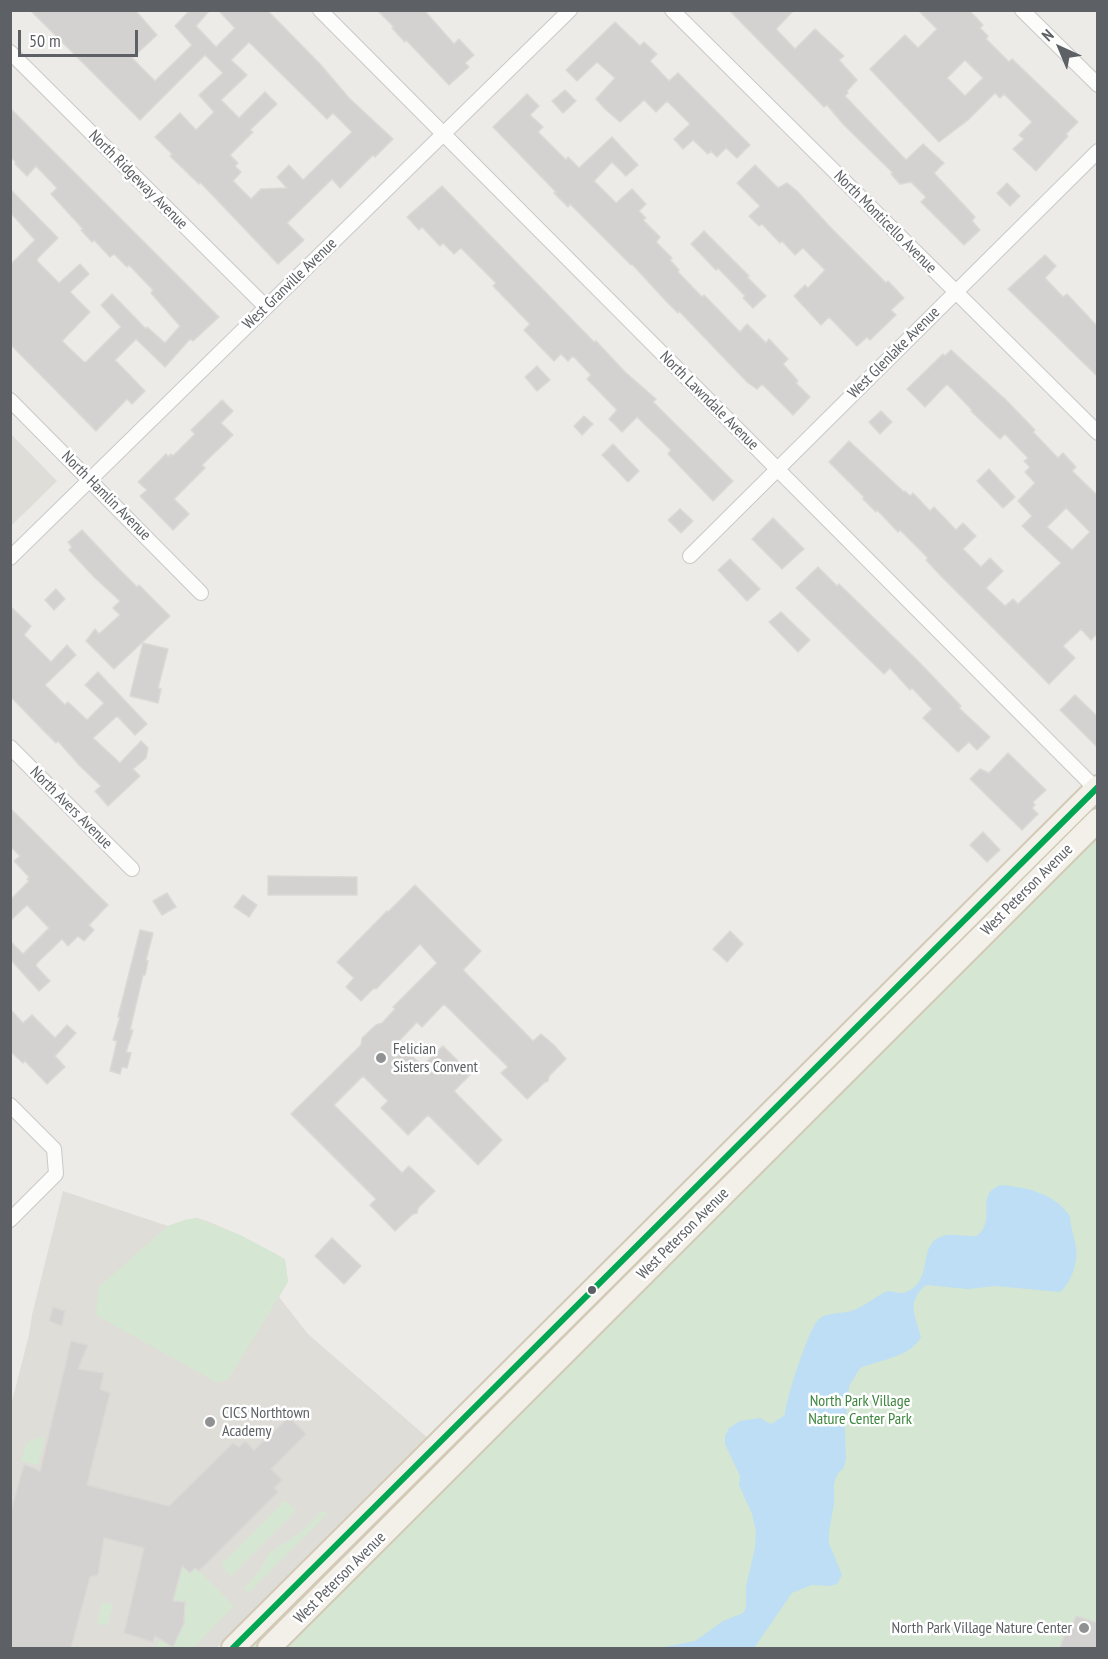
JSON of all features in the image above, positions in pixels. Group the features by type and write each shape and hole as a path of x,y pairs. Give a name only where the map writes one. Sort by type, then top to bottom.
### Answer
{"main road":[{"name":"West Peterson Avenue","path":"232,1648 1097,789"},
{"name":"West Peterson Avenue","path":"269,1648 1098,820"}],"street":[{"name":"North Lawndale Avenue","path":"320,10 1097,789"},
{"name":"West Granville Avenue","path":"10,558 570,10"},
{"name":"North Monticello Avenue","path":"672,10 1098,433"},
{"path":"1022,10 1098,86"},
{"name":"North Ridgeway Avenue","path":"10,52 266,307"},
{"name":"West Glenlake Avenue","path":"690,556 1098,151"},
{"name":"North Hamlin Avenue","path":"10,400 201,592"},
{"name":"North Avers Avenue","path":"10,747 132,869"},
{"path":"10,1105 54,1149 56,1174 10,1220"}],"shaded area":[{"path":"11,434 57,481 11,526"},
{"name":"CICS Northtown Academy","path":"63,1191 168,1226 197,1218 207,1221 242,1236 285,1259 288,1282 279,1297 308,1334 429,1439 240,1629 216,1648 11,1648 11,1405"}],"green space":[{"name":"North Park Village Nature Center Park","path":"1097,835 1097,1648 285,1648 1029,903"},
{"path":"1011,886 1013,889 979,926 806,1096 805,1095"},
{"path":"197,1218 242,1236 285,1259 288,1282 229,1378 218,1383 96,1315 99,1287 168,1226"},
{"path":"546,1349 549,1352 531,1375 256,1648 247,1648"},
{"path":"45,1437 38,1465 21,1461 30,1441"},
{"path":"285,1500 296,1511 231,1576 221,1565"},
{"path":"323,1510 327,1514 248,1593 244,1588 259,1572 269,1553 300,1533"},
{"path":"182,1566 190,1573 195,1568 199,1571 234,1606 193,1648 156,1648 160,1639 173,1647 184,1623 185,1602 173,1601"},
{"path":"102,1602 113,1605 107,1626 97,1623"}],"water":[{"path":"1001,1185 1020,1187 1048,1197 1070,1216 1076,1260 1067,1283 1060,1292 996,1286 968,1289 926,1285 914,1303 921,1337 916,1344 894,1357 860,1368 849,1386 845,1430 846,1460 834,1483 834,1504 829,1532 829,1543 842,1575 837,1584 812,1585 792,1593 754,1648 659,1648 695,1641 723,1621 743,1613 746,1608 746,1586 755,1548 756,1531 752,1514 739,1485 740,1476 725,1444 725,1436 729,1428 740,1421 760,1418 771,1424 785,1415 798,1365 809,1336 819,1319 826,1315 856,1309 887,1291 901,1293 910,1290 922,1277 927,1252 935,1240 947,1235 977,1236 986,1222 988,1195"}],"building":[{"path":"30,10 135,10 157,35 132,58 155,81 192,45 175,26 190,10 210,10 196,26 216,47 235,28 218,10 267,10 320,64 349,98 393,139 375,157 373,155 340,188 332,179 287,223 304,240 278,264 200,182 199,184 170,156 172,154 155,137 180,113 196,130 214,112 199,95 223,73 205,55 140,120","holes":["249,42 327,119 333,113 352,132 303,180 289,165 277,177 287,188 261,189 251,199 233,181 241,172 235,166 238,163 230,155 253,132 250,130 277,104 265,92 239,118 221,100 247,75 231,60"]},
{"path":"377,10 424,10 454,44 459,39 474,55 465,63 469,67 449,85 406,40 405,42"},
{"path":"729,10 794,10 776,29 795,49 815,29 844,56 839,60 857,80 845,96 906,160 923,144 944,163 934,173 975,217 972,221 980,230 964,245 921,202 926,197 911,182 900,184 891,174 893,173 827,105 824,107"},
{"path":"918,10 969,10 983,25 980,28 988,36 986,39 1009,62 1012,59 1078,122 1036,171 1013,149 1024,139 1019,135 1032,122 1004,94 1000,98 995,93 968,120 939,142 870,69 905,35 918,48 937,29","holes":["965,60 983,78 965,96 947,78"]},
{"path":"615,22 640,46 644,42 657,54 650,61 669,81 678,73 750,145 737,158 726,148 717,157 711,151 708,154 693,140 683,149 674,139 690,124 667,101 656,112 644,100 620,122 596,99 615,78 597,62 577,81 566,70"},
{"path":"565,90 576,101 563,113 552,101"},
{"path":"527,94 539,106 530,115 543,127 538,132 566,160 568,157 579,168 612,137 638,165 626,176 612,162 594,181 616,203 632,189 646,204 639,211 646,218 643,220 660,237 656,242 672,258 670,260 679,270 678,272 740,332 747,324 766,343 769,339 788,359 783,364 798,381 796,383 810,397 793,415 762,384 757,389 747,382 632,264 570,204 568,207 554,193 556,192 493,127"},
{"path":"10,108 219,317 193,341 190,339 165,367 136,339 115,360 145,391 132,404 127,399 96,431 10,344 10,265 35,240 10,212 10,189 58,238 37,259 38,262 59,283 80,264 89,274 70,292 90,312 62,341 84,362 121,327 101,305 112,294 146,329 147,327 165,343 180,326 151,293 153,290 129,265 127,267 114,254 110,257 81,230 83,229 51,194 57,188 36,166 27,176 15,164 16,162 10,157"},
{"path":"755,165 778,188 787,183 797,191 886,283 888,281 904,298 891,310 896,315 870,340 867,337 857,346 829,317 821,325 794,296 805,285 808,288 825,270 803,248 795,255 762,224 759,226 749,216 760,206 737,183"},
{"path":"1007,183 1020,196 1010,206 997,193"},
{"path":"442,186 594,342 596,341 625,372 656,399 653,402 733,481 713,501 668,454 671,450 637,417 622,432 609,419 617,410 587,379 591,375 573,356 568,361 561,354 554,361 524,330 530,324 493,286 496,283 461,248 454,254 443,243 440,246 422,227 419,230 407,217"},
{"path":"704,231 766,296 753,308 743,298 745,296 718,268 716,270 691,244"},
{"path":"1045,255 1056,266 1045,278 1063,297 1067,294 1098,327 1098,377 1008,289"},
{"path":"951,350 1006,400 1058,458 1063,453 1076,467 1072,471 1098,496 1098,633 1091,640 1081,629 1063,646 1075,658 1049,684 941,576 926,560 928,558 900,530 898,532 877,510 876,512 829,462 849,441 904,492 910,496 913,493 930,511 934,507 956,530 963,523 976,536 963,549 981,567 990,558 1003,571 986,588 1005,606 1013,599 1018,604 1061,563 1022,526 1032,516 1018,501 1035,483 1025,472 1030,467 1024,461 1028,458 1005,434 1000,439 947,384 925,407 907,389 943,354 945,356","holes":["1066,508 1090,532 1072,550 1047,527"]},
{"path":"537,366 550,380 537,391 525,377"},
{"path":"222,400 233,411 221,423 233,435 202,465 205,468 174,499 189,514 173,530 140,496 147,490 138,482 166,454 168,457 171,454 173,456 195,434 191,430"},
{"path":"881,411 892,422 880,434 869,422"},
{"path":"584,416 593,424 582,435 574,426"},
{"path":"613,444 639,471 628,482 602,455"},
{"path":"989,469 1015,497 1003,508 977,481"},
{"path":"680,509 693,521 681,533 668,520"},
{"path":"773,518 804,549 782,569 752,539"},
{"path":"82,530 137,587 139,585 170,616 114,669 86,641 95,629 99,634 120,615 113,608 120,601 69,550 72,547 68,542"},
{"path":"730,559 760,589 747,601 718,570"},
{"path":"818,567 837,586 839,584 918,661 961,706 959,708 990,737 977,750 969,742 958,752 923,718 932,709 912,688 910,690 890,668 884,674 796,588"},
{"path":"56,589 65,599 54,610 45,600"},
{"path":"10,606 31,626 24,635 51,662 67,645 76,655 45,685 65,705 68,702 87,720 104,703 85,685 98,672 147,724 135,735 116,717 93,738 120,763 141,741 148,748 146,758 133,769 140,776 108,806 95,791 101,786 10,696"},
{"path":"781,612 810,640 798,652 769,622"},
{"path":"143,643 168,649 158,688 161,689 158,703 130,696"},
{"path":"1075,695 1098,717 1098,748 1060,710"},
{"path":"1008,753 1046,790 1033,802 1035,805 1032,808 1038,814 1022,830 970,779 980,769 989,773"},
{"path":"10,808 108,905 89,925 94,930 84,941 78,936 68,946 62,939 37,963 36,966 50,981 39,991 10,959 10,941 23,954 49,928 27,905 10,921 10,900 29,881 27,879 29,877 14,861 20,856 10,846"},
{"path":"983,832 1000,850 987,862 970,845"},
{"path":"268,876 357,877 357,895 268,895"},
{"name":"Felician Sisters Convent","path":"415,885 481,951 463,970 533,1041 541,1034 566,1059 549,1076 548,1081 527,1099 501,1073 508,1067 444,1004 422,1027 417,1022 398,1042 422,1066 443,1046 471,1074 454,1091 502,1140 478,1165 428,1115 408,1135 381,1108 388,1101 363,1076 334,1105 402,1173 409,1166 435,1191 418,1208 417,1213 395,1231 370,1205 376,1199 291,1114 361,1045 362,1038 376,1025 382,1023 395,1009 393,1007 437,963 420,944 361,1001 346,987 354,978 337,962"},
{"path":"167,893 176,907 162,915 153,901"},
{"path":"243,895 257,905 249,917 234,907"},
{"path":"140,930 153,933 146,960 148,961 145,975 143,975 130,1030 133,1030 126,1052 131,1053 127,1068 122,1067 120,1074 110,1071 117,1041 113,1040"},
{"path":"730,931 743,944 727,962 713,949"},
{"path":"10,1009 23,1023 32,1015 55,1038 67,1025 76,1033 55,1056 65,1067 47,1084 25,1061 23,1063 10,1051"},
{"path":"332,1238 361,1266 344,1284 315,1256"},
{"path":"53,1307 65,1311 62,1326 49,1321"},
{"path":"71,1341 88,1345 78,1369 104,1373 100,1389 110,1393 87,1485 169,1506 233,1443 239,1447 245,1441 254,1450 289,1417 306,1434 271,1469 282,1480 274,1488 278,1492 199,1571 195,1568 190,1573 182,1566 173,1601 185,1602 184,1623 173,1647 155,1636 153,1642 124,1633 144,1548 104,1538 98,1575 90,1577 71,1648 10,1648 10,1514 24,1464 40,1471"},
{"name":"North Park Village Nature Center","path":"1076,1616 1098,1623 1098,1648 1060,1648 1065,1633 1069,1635"}],"transit line":[{"path":"233,1648 1098,787"}],"place":[{"name":"Felician Sisters Convent","path":"381,1058"},
{"name":"CICS Northtown Academy","path":"210,1422"},
{"name":"North Park Village Nature Center","path":"1084,1628"}]}
